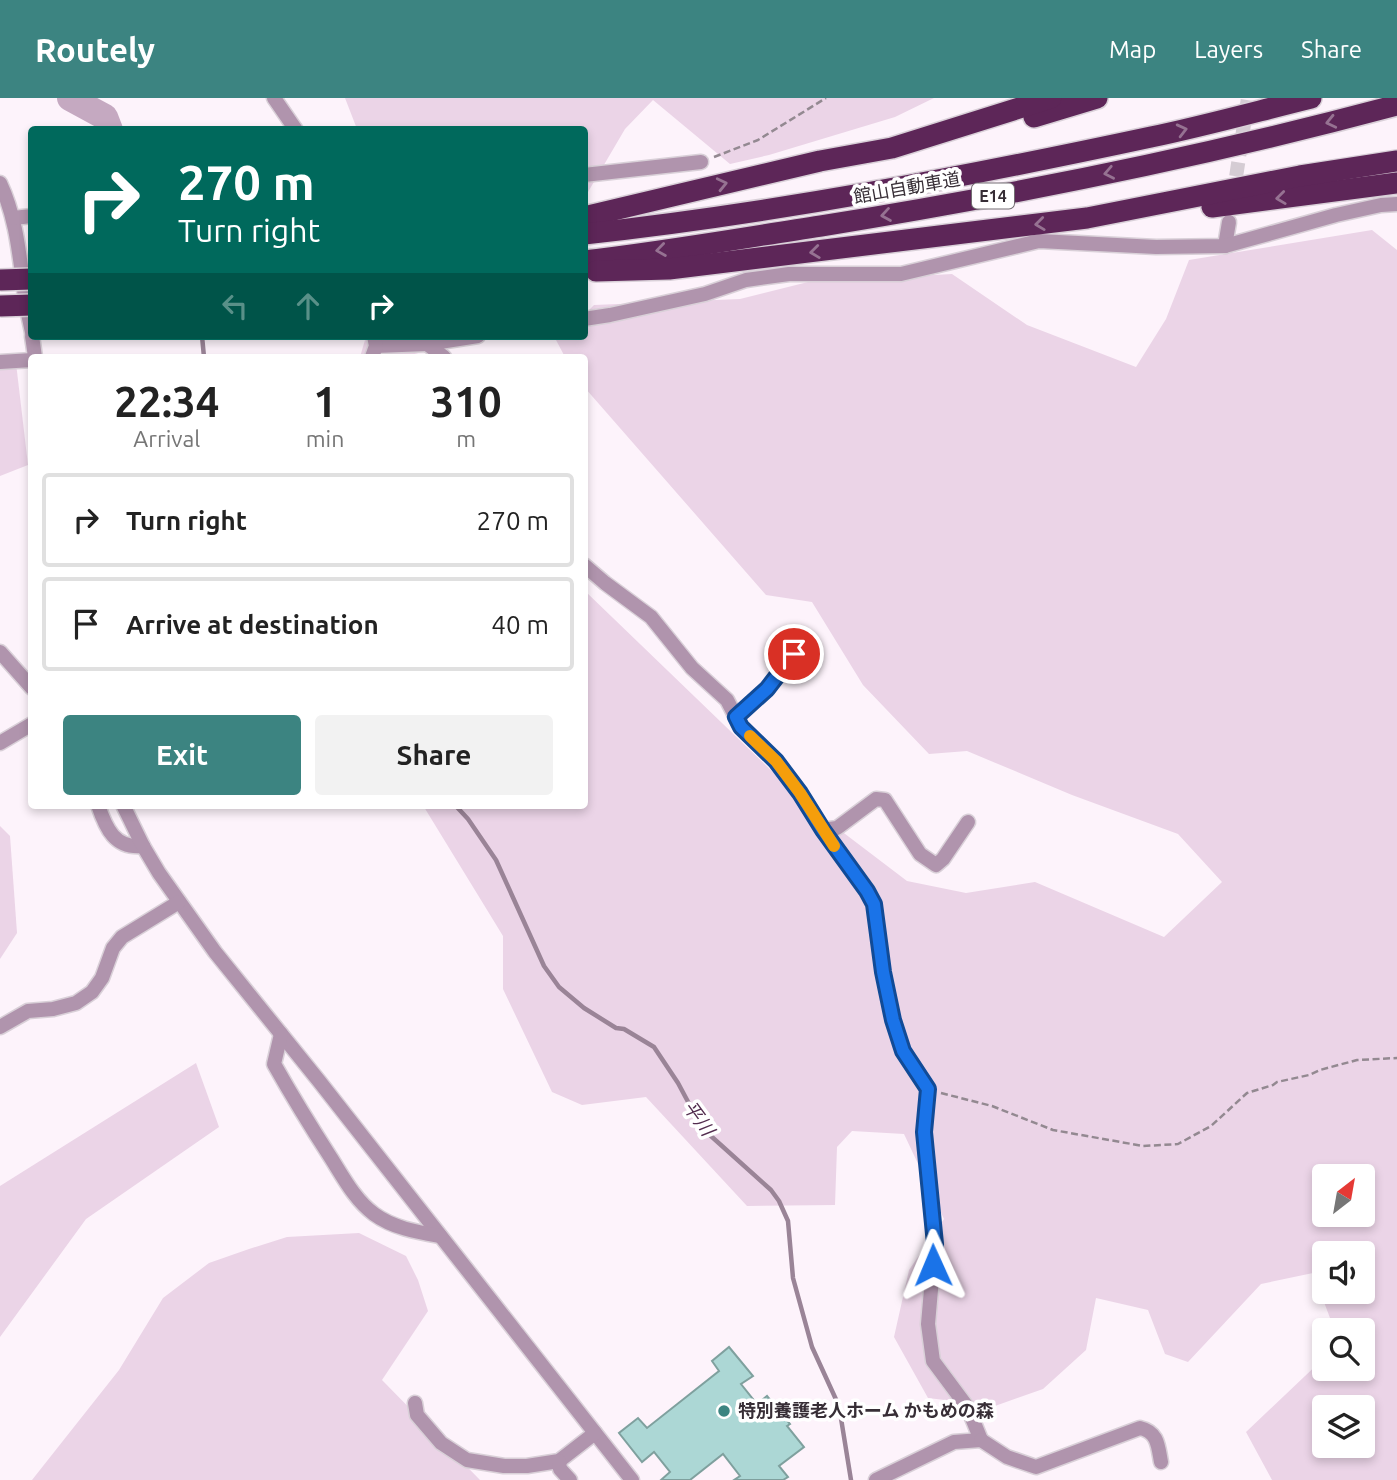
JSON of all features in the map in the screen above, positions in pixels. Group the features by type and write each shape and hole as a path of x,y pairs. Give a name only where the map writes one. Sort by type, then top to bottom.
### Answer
{"highway":[{"path":"892,148 1051,98"},
{"path":"588,216 820,161 957,136 1097,98"},
{"name":"館山自動車道","path":"588,233 764,210 936,181 1153,137 1311,98"},
{"name":"館山自動車道","path":"588,260 941,206 1160,163 1397,105"},
{"path":"588,272 682,268 1087,218 1300,176 1397,160"},
{"path":"1178,200 1200,208 1397,183"},
{"path":"0,280 28,279"},
{"path":"0,306 28,304"}],"street":[{"path":"274,98 293,126"},
{"path":"588,175 701,162"},
{"path":"0,183 13,218 28,310"},
{"path":"588,318 705,293 746,280 789,274 901,274 1040,241 1156,247 1224,246 1336,215 1397,204"},
{"path":"13,218 28,216"},
{"path":"1224,246 1229,222"},
{"path":"374,346 452,340"},
{"path":"427,344 440,354"},
{"path":"0,362 28,359"},
{"path":"588,568 651,617 692,668 727,700 741,727 776,761 800,793 874,904 883,972 893,1020 903,1051 928,1089 924,1132 935,1244 928,1324 933,1361 968,1408 981,1440 1007,1457 1037,1467 1140,1428 1149,1430 1156,1438 1161,1462"},
{"path":"0,652 28,684"},
{"path":"736,717 767,689 794,654"},
{"path":"0,743 28,726"},
{"path":"823,830 837,828 876,799 885,800 920,854 936,865 968,822"},
{"path":"99,809 109,830 117,839 129,847 144,846"},
{"path":"125,809 144,846 179,902 215,952 632,1480"},
{"path":"0,1027 28,1011 53,1009 76,1003 92,992 102,978 113,948 122,937 179,902"},
{"path":"281,1034 274,1065 356,1195 370,1212 384,1221 412,1232 440,1236"},
{"path":"415,1404 417,1415 441,1443 467,1460 504,1466 559,1461 595,1433"},
{"path":"876,1480 954,1442 981,1440"},
{"path":"559,1461 560,1469 570,1480"}],"path":[{"path":"701,162 758,140 827,98"},
{"path":"928,1089 992,1107 1054,1130 1143,1146 1178,1144 1211,1126 1247,1093 1357,1059 1397,1058"}],"shaded area":[{"path":"345,98 934,98 895,117 730,164 653,100 625,129 588,192 588,126 356,126"},
{"path":"1372,230 1397,250 1397,1480 1272,1480 1246,1432 1312,1369 1312,1381 1375,1381 1375,1318 1330,1318 1325,1304 1375,1304 1375,1241 1312,1241 1312,1273 1261,1284 1188,1362 1165,1354 1148,1310 1096,1298 1086,1350 1043,1389 995,1406 928,1398 894,1337 909,1270 944,1219 904,1134 852,1131 837,1147 835,1205 747,1206 646,1097 582,1105 552,1092 503,989 503,936 425,809 588,809 588,594 807,805 907,881 966,893 1035,882 1164,937 1222,882 1178,834 1072,795 967,751 929,754 863,685 812,602 766,595 588,391 588,354 563,354 556,340 588,340 588,311 594,305 740,299 808,282 952,274 1027,325 1136,367 1166,319 1189,260"},
{"path":"365,340 419,354 361,354"},
{"path":"0,362 16,363 28,465 0,476"},
{"path":"0,826 10,836 17,933 0,959"},
{"path":"196,1063 219,1127 86,1219 0,1337 0,1186"},
{"path":"359,1233 406,1256 418,1280 428,1311 382,1380 480,1480 32,1480 119,1370 163,1298 209,1263 287,1237"}],"building":[{"name":"特別養護老人ホーム かもめの森","path":"729,1347 753,1376 741,1384 757,1404 767,1396 790,1424 787,1426 804,1447 779,1466 788,1477 783,1480 734,1480 740,1476 723,1454 690,1480 661,1480 670,1472 654,1452 642,1462 619,1433 638,1418 647,1428 719,1371 712,1361"}],"waterway":[{"name":"平川","path":"70,98 105,117 108,126"},
{"name":"平川","path":"202,340 204,354"},
{"name":"平川","path":"459,809 496,860 544,966 559,987 584,1008 654,1047 678,1083 702,1128 771,1190 779,1201 788,1221 793,1278 812,1347 839,1406 851,1480"}],"tunnel":[{"path":"1233,197 1248,98"}],"slow traffic":[{"path":"750,736 776,761 834,846"}],"place":[{"name":"特別養護老人ホーム かもめの森","path":"724,1411"}],"route":[{"path":"794,654 767,689 736,717 741,727 776,761 800,793 874,904 883,972 893,1020 903,1051 928,1089 924,1132 935,1244 933,1265"}]}
